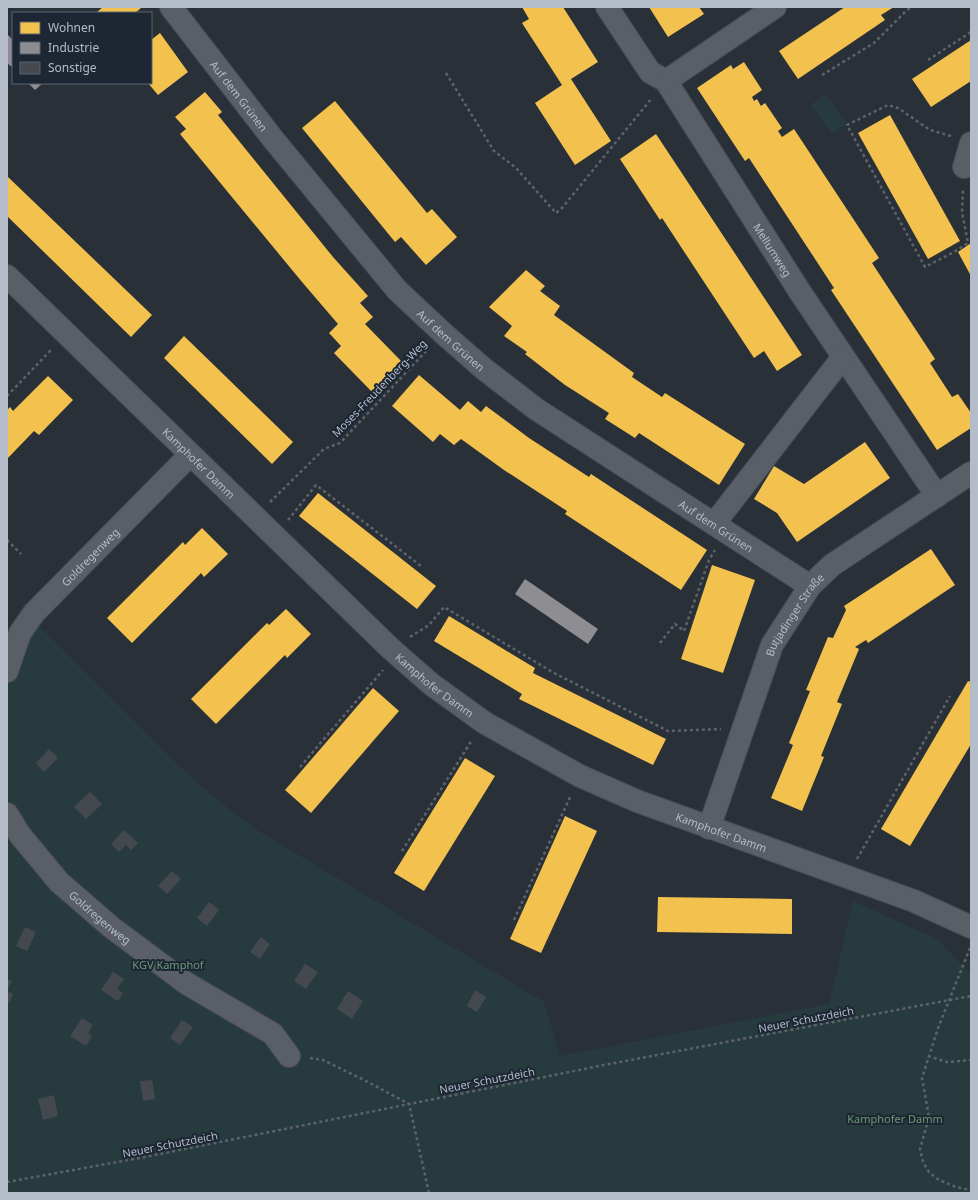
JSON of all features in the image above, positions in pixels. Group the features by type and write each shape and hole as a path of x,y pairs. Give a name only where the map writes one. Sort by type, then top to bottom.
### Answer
{"street":[{"name":"Auf dem Grünen","path":"171,7 273,139 397,290 444,334 484,369 536,409 810,586"},
{"name":"Mellumweg","path":"607,7 650,72 666,81 800,292 937,496"},
{"path":"666,81 775,7"},
{"path":"964,140 964,167"},
{"name":"Kamphofer Damm","path":"7,276 397,655 432,684 485,723 580,776 637,801 709,828 848,876 914,901 971,927"},
{"path":"720,528 843,357"},
{"name":"Goldregenweg","path":"7,671 14,633 190,455"},
{"name":"Butjadinger Straße","path":"709,828 772,645 810,586 832,565 971,473"},
{"name":"Goldregenweg","path":"7,814 20,835 60,882 111,928 186,983 273,1034 289,1056"}],"path":[{"path":"822,75 874,43 907,10 912,7"},
{"path":"928,60 971,32"},
{"path":"446,73 494,151 516,168 556,213 562,208 666,81"},
{"path":"964,140 930,130 898,108 888,105 847,125 925,267 968,243 962,212 964,167"},
{"path":"7,396 66,334"},
{"name":"Moses-Freudenberg-Weg","path":"255,517 324,449 340,443 444,334"},
{"path":"274,535 316,485 421,566"},
{"path":"660,643 675,624 684,631 720,528"},
{"path":"7,540 21,554"},
{"path":"300,767 397,655 410,636 430,625 444,607 554,673 668,731 743,728"},
{"path":"848,876 864,845 950,696"},
{"path":"402,851 468,746 485,723"},
{"path":"514,920 580,776"},
{"path":"971,945 938,1028 922,1078 929,1117 920,1149 923,1162 929,1172 938,1180 956,1187 971,1190"},
{"name":"Neuer Schutzdeich","path":"7,1182 145,1157 604,1065 971,996"},
{"path":"289,1056 323,1060 409,1104 429,1193"},
{"path":"928,1056 947,1062 971,1060"}],"green space":[{"path":"826,94 847,123 832,134 811,105"},
{"name":"KGV Kamphof","path":"37,624 178,765 216,799 257,830 544,1002 560,1056 829,1004 853,901 937,939 971,974 971,1193 7,1193 7,647"}],"building: Wohnen":[{"path":"103,7 141,8 136,12 97,12"},
{"path":"522,7 563,7 598,62 571,79 611,141 575,165 535,103 562,85 522,23 529,19"},
{"path":"649,7 699,7 704,14 668,37"},
{"path":"845,7 894,7 881,15 885,20 798,79 779,51"},
{"path":"160,33 188,72 158,95 149,84 152,84 152,39"},
{"path":"971,40 971,81 931,107 912,79"},
{"path":"744,62 762,90 752,97 754,101 757,99 761,106 765,103 782,128 778,131 782,137 794,129 879,258 872,263 935,359 930,363 952,397 958,394 971,413 971,428 937,450 831,290 834,288 749,158 745,161 697,88 731,65 733,69"},
{"path":"205,92 222,112 218,115 333,257 368,296 360,303 373,317 365,324 403,363 373,393 334,353 341,346 329,333 338,324 180,134 186,129 175,117"},
{"path":"335,101 427,213 432,209 457,237 426,265 401,237 395,242 302,128"},
{"path":"890,115 960,241 928,259 858,133"},
{"path":"656,134 802,355 777,371 764,351 754,358 662,218 660,220 620,159"},
{"path":"8,177 152,315 131,337 7,216"},
{"path":"971,243 971,276 958,252"},
{"path":"526,270 545,286 540,291 560,306 554,315 634,373 632,377 662,397 665,393 745,444 719,485 639,433 635,438 605,419 609,413 565,385 525,354 527,352 504,336 512,326 489,307"},
{"path":"184,336 293,442 272,464 164,358"},
{"path":"419,375 460,410 468,401 481,412 486,406 529,438 589,477 591,474 707,550 681,590 565,514 567,511 504,470 461,439 454,445 440,434 433,442 392,406"},
{"path":"48,376 73,400 39,435 34,431 7,459 7,410 10,407 13,411"},
{"path":"865,442 890,478 797,542 777,513 754,499 774,466 804,484"},
{"path":"318,493 436,586 417,609 299,516"},
{"path":"202,528 228,554 204,577 201,573 132,643 107,618 183,542 185,545"},
{"path":"931,549 955,585 868,643 866,640 855,647 859,649 837,702 842,704 821,756 824,757 802,811 771,798 793,745 789,743 810,691 806,690 828,637 833,638 846,610 844,606"},
{"path":"712,565 755,580 723,673 681,659"},
{"path":"286,609 311,634 287,658 285,655 216,724 191,699 267,623 269,625"},
{"path":"449,616 535,668 533,673 666,739 653,765 519,699 522,694 434,641"},
{"path":"968,681 971,682 971,744 910,846 881,829"},
{"path":"373,688 399,711 311,813 285,790"},
{"path":"465,758 495,776 424,891 394,873"},
{"path":"565,816 597,831 541,953 510,939"},
{"path":"658,897 792,899 792,934 657,932"}],"building: Industrie":[{"path":"7,34 12,39 12,67 7,63"},
{"path":"29,84 42,84 35,90"},
{"path":"525,579 598,629 588,644 515,594"}],"building: Sonstige":[{"path":"49,749 58,758 44,772 36,763"},
{"path":"90,792 102,804 86,819 74,807"},
{"path":"124,830 138,843 131,850 126,845 119,852 111,844"},
{"path":"172,871 181,879 167,894 158,886"},
{"path":"209,902 219,910 207,926 197,918"},
{"path":"25,927 36,932 27,951 16,946"},
{"path":"261,937 270,944 260,959 250,952"},
{"path":"305,964 318,972 306,989 294,981"},
{"path":"113,972 124,979 117,989 123,993 118,1001 101,990"},
{"path":"7,979 12,981 7,991"},
{"path":"475,990 486,997 477,1012 467,1006"},
{"path":"7,991 13,994 9,1003 7,1002"},
{"path":"348,991 363,1001 352,1019 337,1009"},
{"path":"82,1018 93,1025 88,1033 92,1036 86,1046 70,1036"},
{"path":"182,1020 193,1027 180,1045 170,1038"},
{"path":"152,1080 155,1099 143,1101 140,1081"},
{"path":"54,1095 58,1116 43,1120 38,1099"}]}
